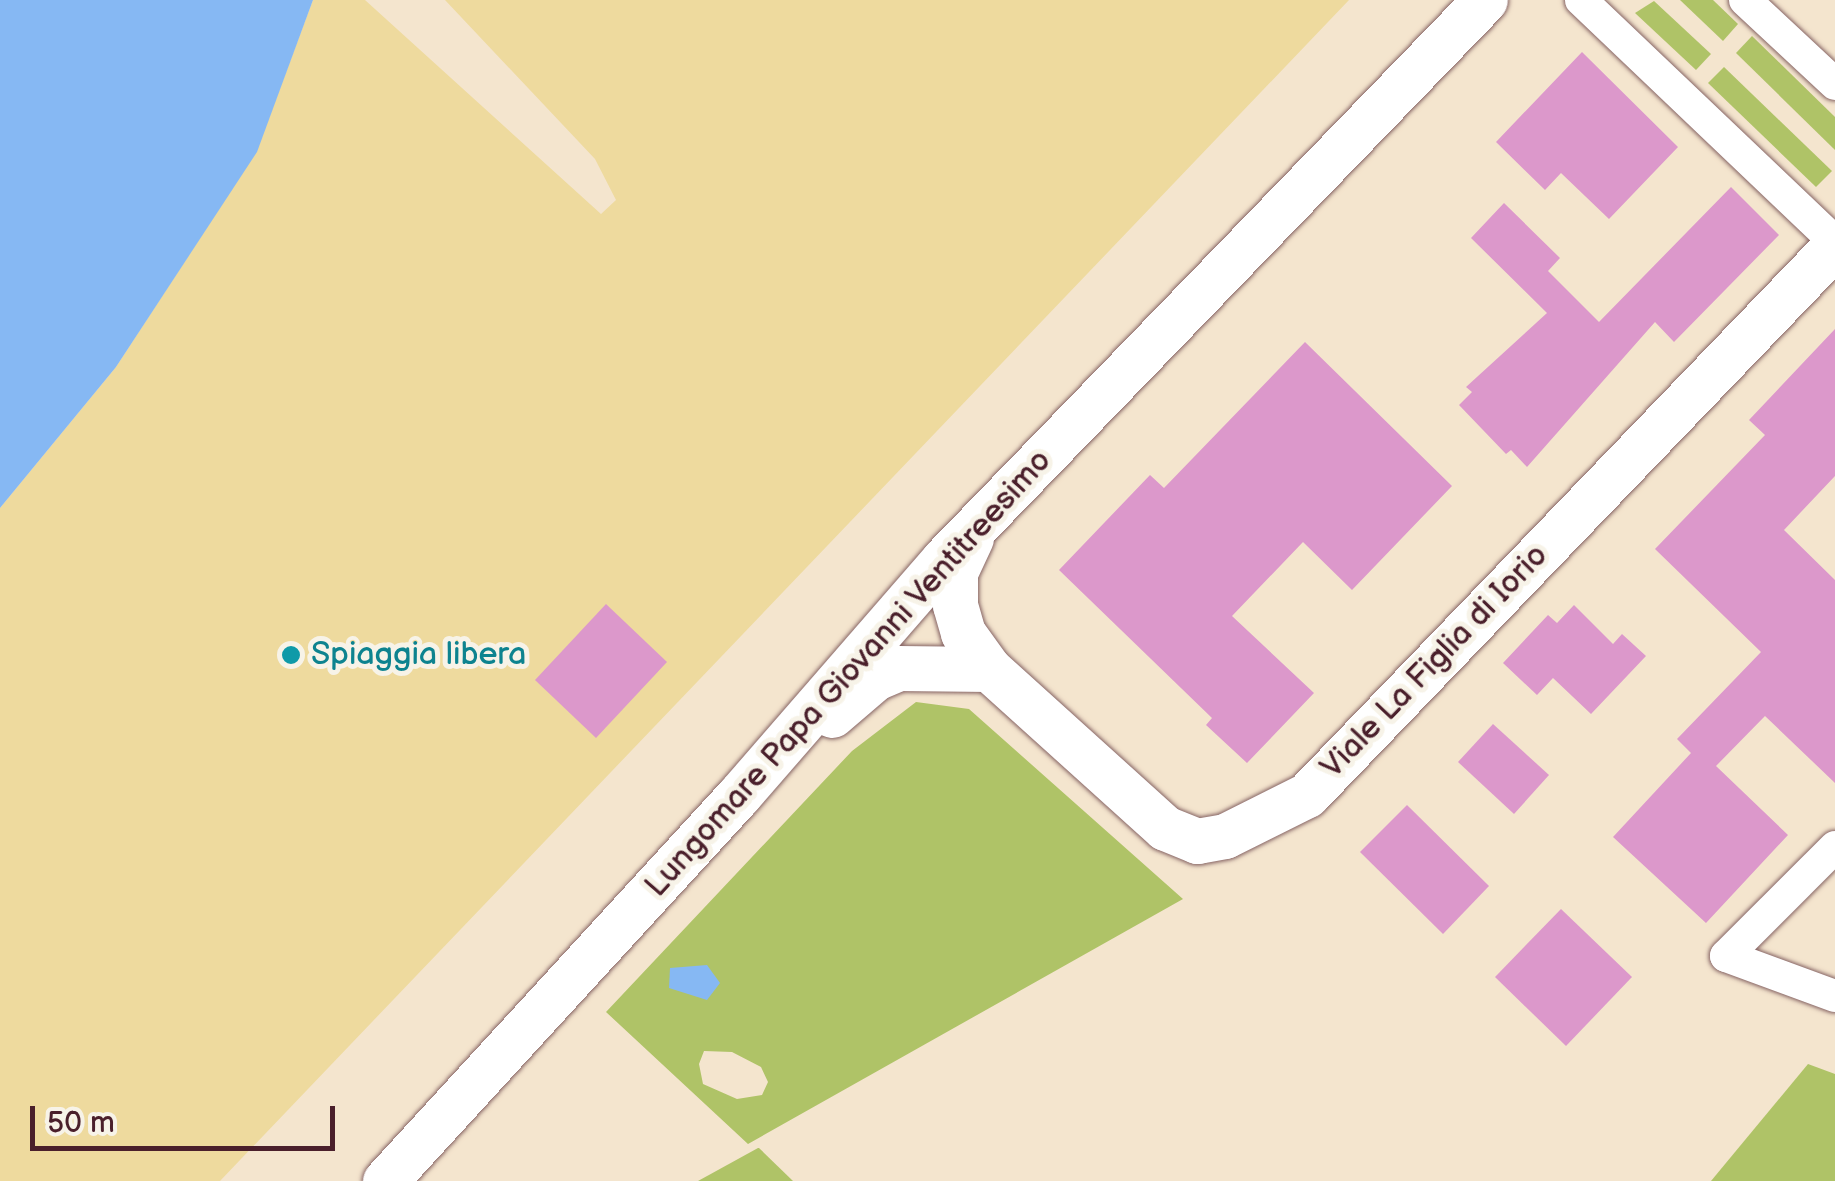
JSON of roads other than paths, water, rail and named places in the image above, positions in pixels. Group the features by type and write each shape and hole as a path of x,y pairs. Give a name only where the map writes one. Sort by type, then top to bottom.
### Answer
{"street":[{"name":"Lungomare Papa Giovanni Ventitreesimo","path":"385,1181 739,795 823,692 1486,0"},
{"path":"1582,0 1835,244"},
{"path":"1745,0 1835,84"},
{"name":"Viale La Figlia di Iorio","path":"981,523 955,572 954,605 963,633 989,669 1164,828 1197,841 1264,819 1306,796 1835,244"},
{"path":"739,795 875,678 913,664 989,669"},
{"path":"1830,987 1726,956 1835,847"}],"water":[{"path":"0,0 313,0 257,152 116,367 0,508"},
{"path":"707,965 720,983 707,1000 669,988 670,968"}],"place":[{"name":"Spiaggia libera","path":"291,655"}]}
